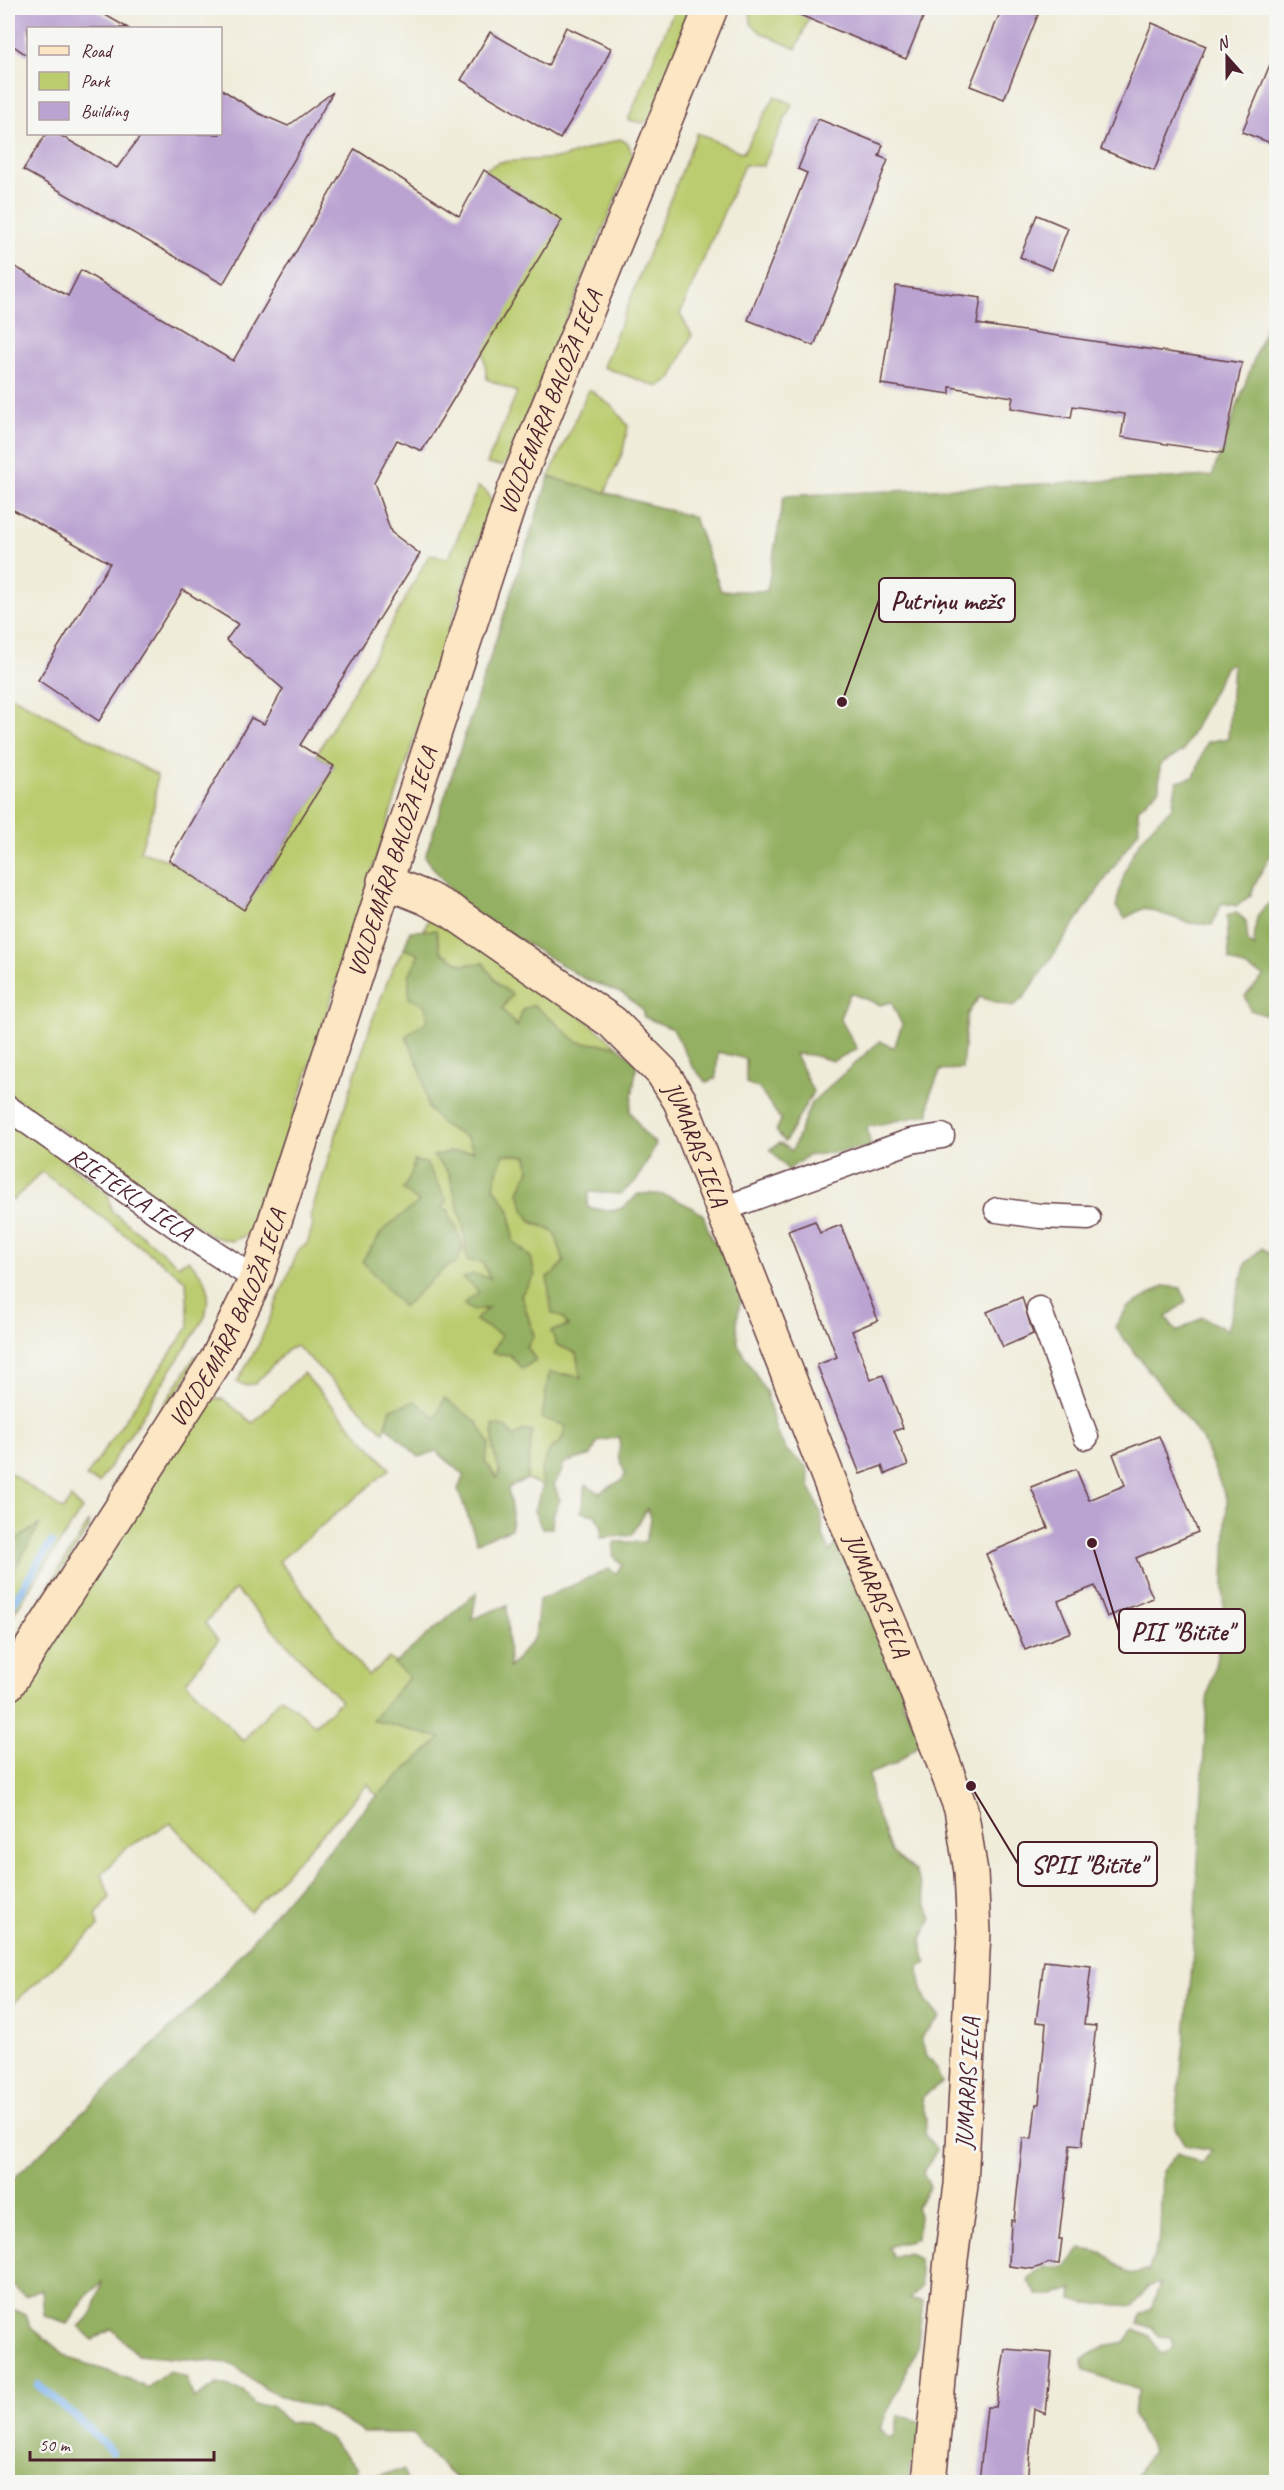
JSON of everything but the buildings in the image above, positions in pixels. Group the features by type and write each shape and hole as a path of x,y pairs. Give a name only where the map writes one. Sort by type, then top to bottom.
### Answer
{"main road":[{"name":"VOLDEMĀRA BALOŽA IELA","path":"8,1684 217,1359 256,1279 384,881 514,490 711,8"},
{"name":"JUMARAS IELA","path":"384,881 451,911 612,1022 662,1072 680,1101 840,1508 897,1640 961,1809 971,1872 975,1932 961,2185 951,2259 929,2482"}],"street":[{"name":"RIETEKĻA IELA","path":"8,1108 203,1245 256,1279"},
{"path":"723,1209 911,1141 942,1136"},
{"path":"997,1210 1040,1216 1088,1218"},
{"path":"1039,1309 1086,1437"}],"green space":[{"path":"675,8 696,8 653,116 643,123 628,120"},
{"path":"750,8 813,8 796,49 762,33 751,24"},
{"path":"775,96 792,104 763,166 744,165 680,314 692,335 672,377 658,387 603,367 697,133 743,153"},
{"path":"620,139 628,143 633,156 509,459 502,466 487,464 517,392 487,379 483,350 484,170 499,162 561,158"},
{"path":"1276,298 1276,848 1251,895 1237,906 1222,903 1212,925 1190,923 1144,908 1125,918 1116,907 1128,863 1149,830 1172,808 1177,781 1194,777 1207,742 1228,738 1233,665 1226,666 1183,751 1160,764 1159,789 1138,809 1139,830 1025,996 1013,1007 979,997 967,1015 962,1069 941,1070 930,1094 929,1114 867,1127 871,1147 807,1156 788,1170 770,1149 780,1143 792,1151 811,1103 880,1041 894,1048 902,1025 891,1002 880,1005 850,993 840,1018 857,1049 833,1061 811,1055 795,1054 813,1092 785,1142 776,1131 781,1120 759,1088 746,1083 746,1059 718,1052 716,1078 707,1083 692,1066 673,1029 644,1017 642,1009 623,994 583,978 461,904 425,857 549,477 694,517 721,591 767,591 784,496 1212,476"},
{"path":"589,389 614,408 628,426 623,451 605,493 549,477"},
{"path":"478,487 487,492 492,503 472,558 257,1231 232,1241 213,1237 8,1093 8,694 157,775 154,806 140,852 169,860 244,910 334,766 316,755 429,555 449,558"},
{"path":"1276,898 1276,1019 1250,1010 1245,996 1264,976 1229,960 1227,916 1236,912 1246,921 1248,942 1254,947 1257,918 1263,909"},
{"path":"429,918 458,932 580,1015 617,1046 578,1043 564,1033 555,1021 523,1009 518,1027 502,1009 512,994 499,985 483,963 463,965 441,952 424,930"},
{"path":"436,930 441,952 463,965 483,963 499,985 512,994 502,1009 517,1027 523,1009 534,1005 578,1042 617,1046 637,1063 630,1111 644,1133 656,1144 637,1180 621,1194 589,1192 587,1207 615,1210 626,1205 638,1194 657,1194 672,1198 703,1214 711,1238 732,1258 741,1298 737,1320 738,1344 766,1392 776,1431 787,1451 807,1467 811,1490 821,1513 823,1535 830,1552 842,1536 904,1686 903,1705 924,1740 895,1764 869,1774 873,1803 891,1852 915,1871 932,1919 922,1941 922,1950 927,1963 919,1967 922,1988 927,2000 940,2017 921,2037 926,2057 932,2061 942,2082 921,2098 926,2118 925,2135 937,2150 923,2173 930,2187 916,2207 919,2215 917,2238 888,2247 893,2257 907,2252 919,2259 921,2287 910,2299 923,2301 917,2349 880,2428 889,2438 895,2435 898,2415 926,2423 922,2457 910,2468 909,2482 464,2482 436,2460 413,2433 364,2433 321,2407 292,2402 264,2388 230,2363 138,2355 112,2329 93,2340 79,2327 93,2312 102,2282 87,2296 68,2324 44,2316 42,2290 25,2296 8,2282 8,2184 207,1993 369,1803 441,1738 372,1720 409,1677 394,1664 477,1592 472,1619 507,1605 509,1668 535,1637 539,1600 609,1569 616,1574 622,1564 613,1556 614,1542 645,1542 651,1520 647,1509 632,1535 601,1538 602,1527 595,1515 581,1512 586,1484 599,1493 622,1480 625,1474 619,1457 620,1437 598,1441 591,1455 564,1463 554,1485 560,1500 553,1516 552,1528 542,1528 534,1511 543,1486 541,1471 550,1449 561,1442 566,1426 542,1418 549,1372 581,1377 576,1353 557,1345 551,1331 568,1326 563,1318 552,1313 547,1277 556,1272 564,1261 555,1233 534,1222 524,1210 519,1192 529,1170 527,1156 504,1154 494,1187 510,1211 513,1241 531,1258 535,1275 521,1295 534,1336 527,1347 536,1360 522,1369 510,1355 492,1353 501,1335 475,1320 488,1308 473,1311 463,1304 479,1292 463,1278 473,1274 490,1278 482,1262 467,1261 463,1225 449,1173 433,1156 450,1152 474,1151 467,1138 443,1125 428,1108 422,1074 406,1036 428,1020 425,1005 409,998 409,976 419,954 404,949 410,931"},
{"path":"404,949 420,954 409,976 425,1005 428,1021 406,1036 422,1074 428,1108 443,1125 467,1138 474,1151 450,1152 434,1157 449,1173 490,1279 489,1307 497,1331 527,1347 534,1335 521,1295 531,1258 513,1241 510,1211 494,1187 504,1154 527,1156 529,1170 519,1192 531,1222 555,1232 564,1261 556,1272 563,1318 568,1326 552,1331 557,1345 576,1353 581,1378 565,1374 557,1422 566,1425 561,1442 551,1451 545,1461 543,1486 527,1479 532,1431 493,1449 499,1467 497,1478 485,1462 489,1443 445,1398 436,1419 391,1409 384,1432 297,1346 287,1350 255,1384 244,1385 237,1382 259,1344 299,1249 307,1244 313,1225 310,1217 372,1021 393,967"},
{"path":"8,1118 108,1194 111,1210 178,1265 188,1260 201,1274 207,1286 208,1299 205,1317 99,1483 86,1477 189,1326 186,1281 42,1172 13,1200 8,1197"},
{"path":"414,1161 426,1163 447,1201 442,1208 449,1210 463,1250 456,1263 446,1267 403,1307 362,1261 384,1229 419,1202 403,1190 412,1172"},
{"path":"1262,1248 1276,1259 1276,2482 1133,2482 1152,2451 1132,2414 1139,2390 1085,2371 1082,2359 1108,2345 1125,2342 1135,2329 1150,2336 1161,2355 1174,2347 1172,2337 1159,2336 1152,2327 1138,2324 1141,2314 1151,2309 1160,2283 1147,2287 1134,2306 1086,2303 1072,2299 1073,2289 1054,2295 1037,2295 1028,2280 1043,2267 1065,2267 1081,2249 1106,2255 1128,2273 1133,2274 1144,2270 1148,2272 1160,2238 1162,2171 1178,2153 1202,2164 1212,2150 1185,2145 1175,2128 1192,1967 1207,1700 1222,1635 1227,1500 1202,1439 1115,1327 1128,1307 1164,1286 1181,1288 1186,1302 1166,1317 1177,1332 1202,1317 1227,1330 1246,1263"},
{"path":"195,1356 200,1357 119,1483 112,1486"},
{"path":"303,1373 390,1469 279,1561 368,1676 389,1658 410,1676 373,1720 441,1738 377,1796 368,1784 250,1912 171,1823 126,1848 102,1874 110,1897 96,1915 98,1927 8,2008 8,1712 203,1405 210,1399 223,1399 253,1423","holes":["235,1589 341,1701 315,1725 281,1697 243,1741 186,1682 218,1641 205,1623"]},
{"path":"444,1398 477,1422 489,1443 485,1462 497,1478 500,1472 493,1449 493,1425 507,1428 514,1437 522,1431 532,1431 527,1479 508,1488 512,1513 511,1529 477,1542 458,1489 464,1475 436,1451 419,1457 386,1426 391,1409 415,1401 436,1418"},
{"path":"8,1471 63,1510 71,1498 82,1509 8,1622 8,1581 39,1526 8,1545"},
{"path":"89,1522 89,1528 8,1657 8,1649"},
{"path":"40,1524 8,1581 8,1545"},
{"path":"11,2308 25,2315 32,2328 69,2358 125,2377 147,2388 169,2371 187,2378 194,2399 217,2384 243,2391 254,2405 271,2405 288,2423 305,2423 328,2437 356,2467 358,2481 403,2470 408,2482 8,2482 8,2317"}],"waterway":[{"path":"8,1611 51,1543"},
{"path":"38,2385 83,2423 112,2452"}],"place":[{"name":"Putriņu mežs","path":"842,702"},
{"name":"PII \"Bitīte\"","path":"1092,1543"},
{"name":"SPII \"Bitīte\"","path":"971,1786"}]}
